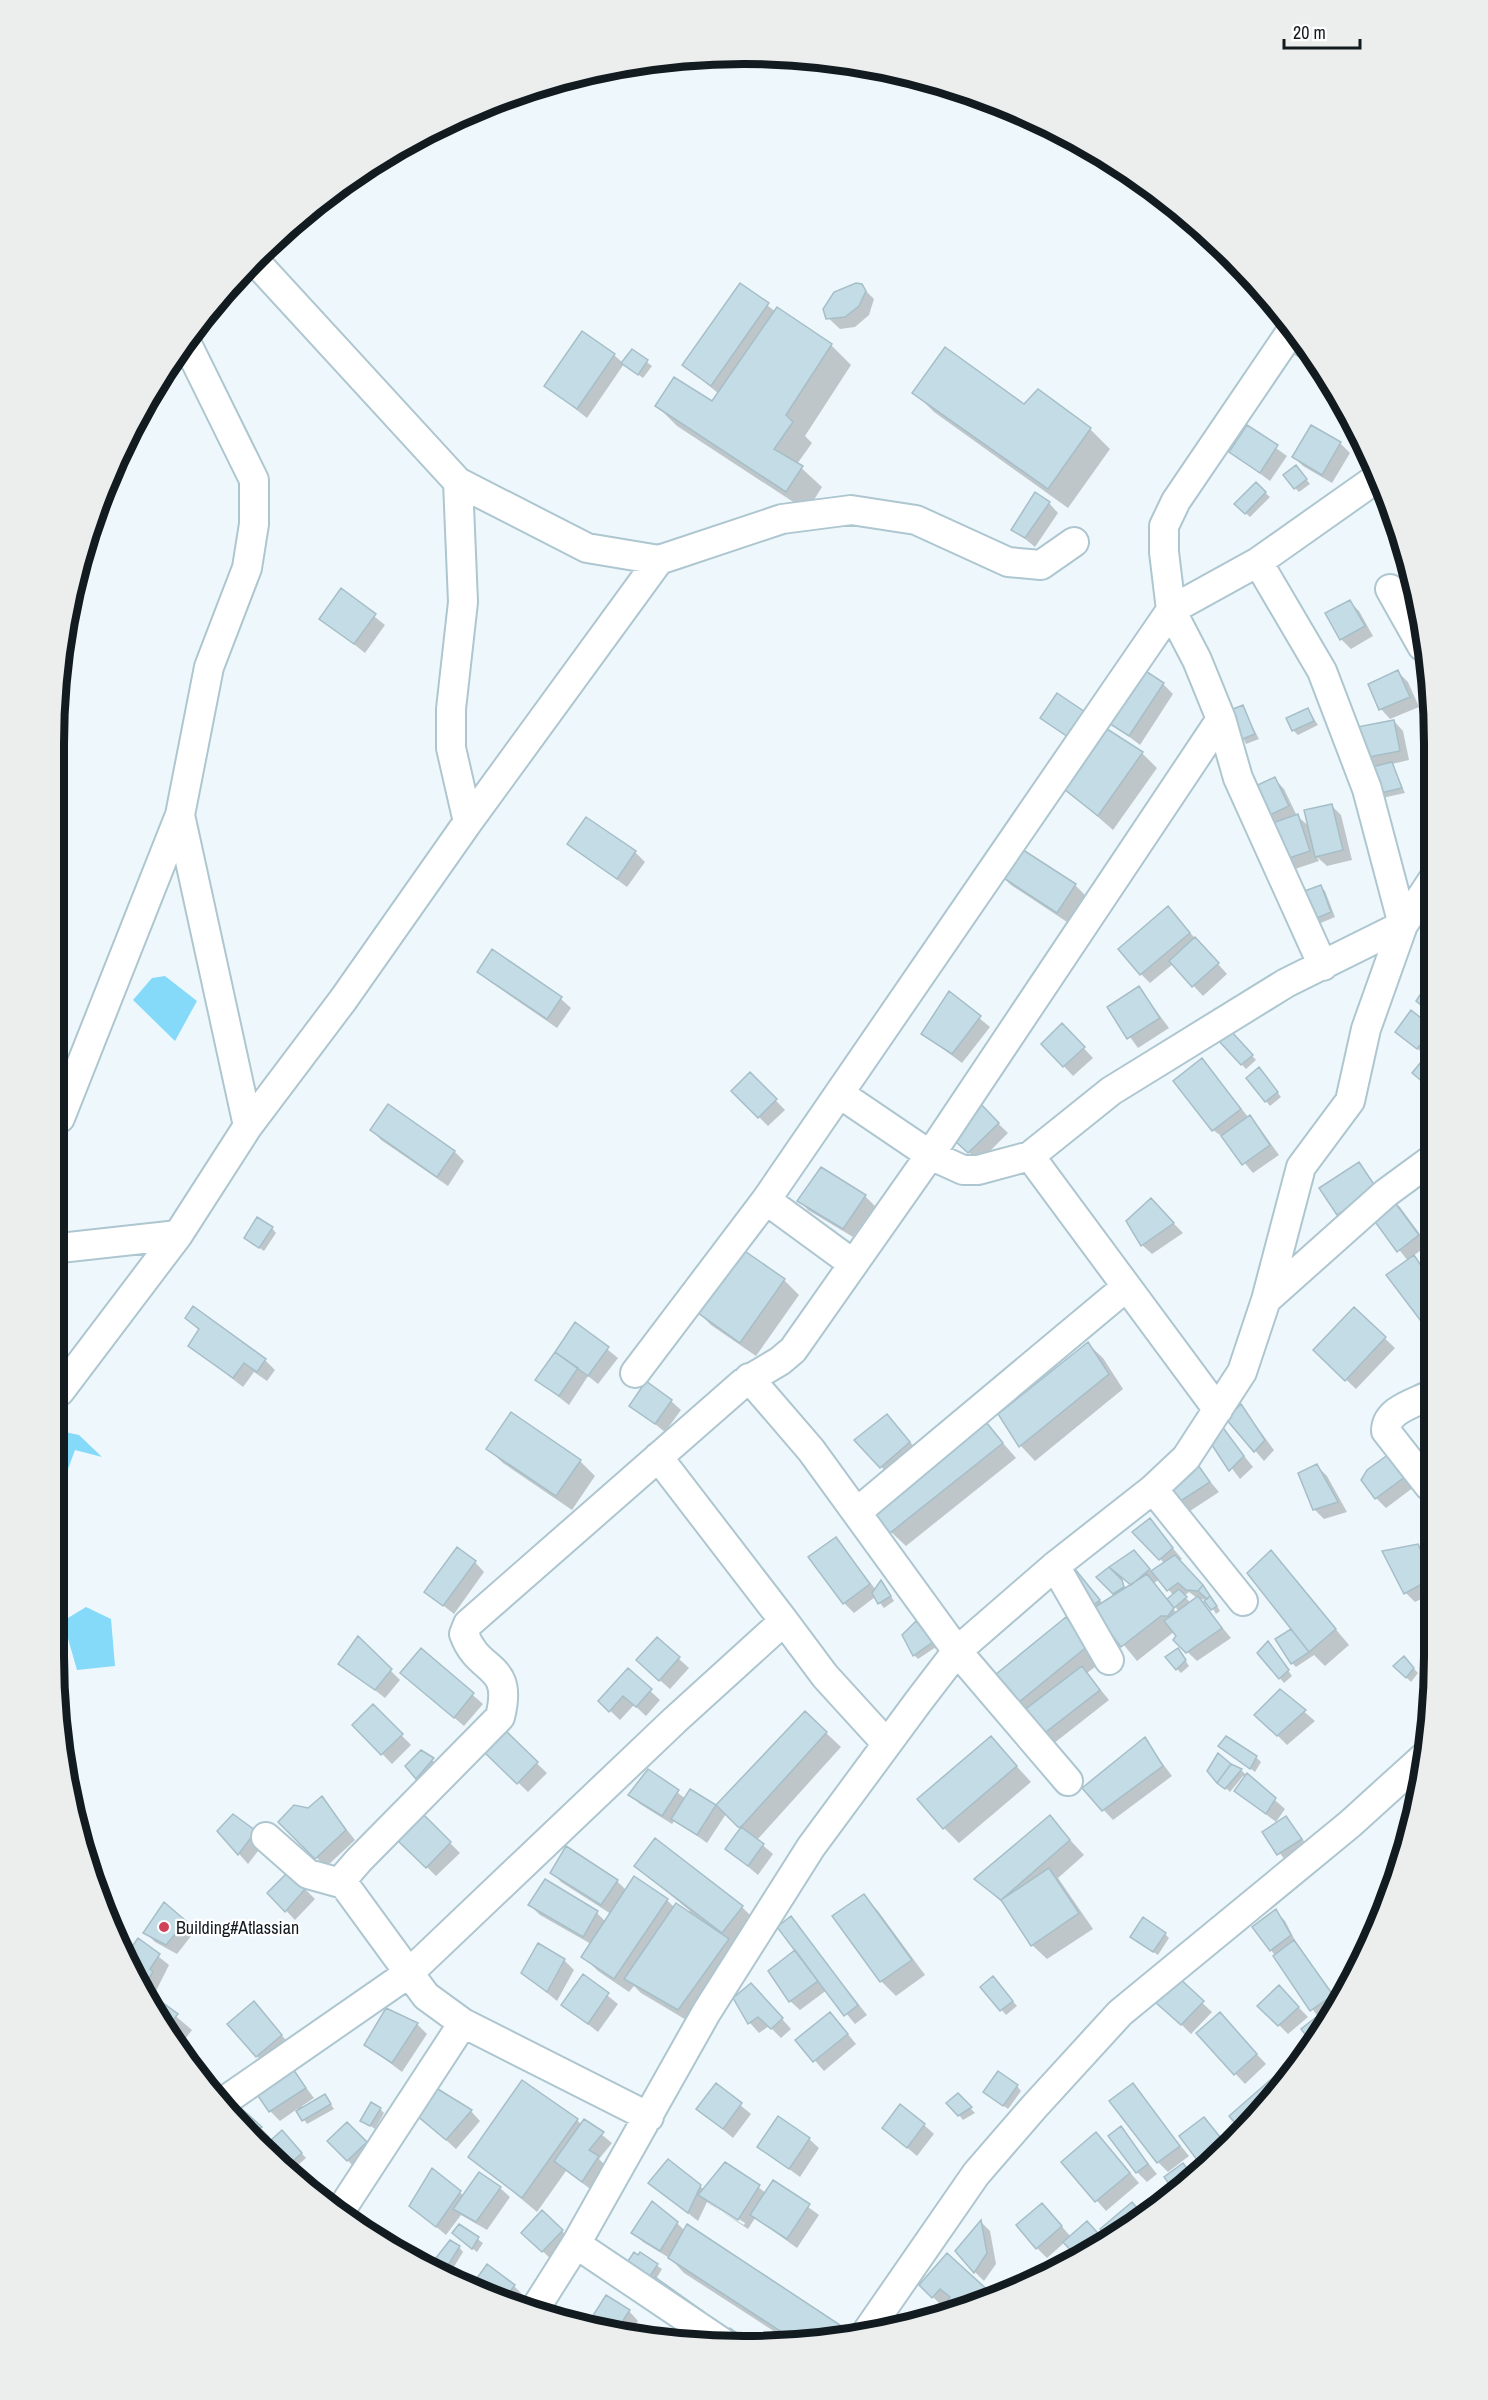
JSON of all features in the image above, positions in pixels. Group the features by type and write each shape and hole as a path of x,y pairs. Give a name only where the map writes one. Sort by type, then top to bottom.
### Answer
{"street":[{"path":"261,267 458,482 587,548 659,560 782,519 851,510 916,520 1008,562 1041,565 1074,542"},
{"path":"1288,336 1176,501 1164,526 1164,552 1171,610 1197,660 1221,719 1238,778 1323,966"},
{"path":"64,1108 180,815 209,667 247,568 254,524 254,480 190,351"},
{"path":"458,482 463,602 451,709 451,748 468,822"},
{"path":"635,1373 766,1200 1171,610 1258,562 1371,482"},
{"path":"64,1386 178,1235 248,1126 343,1000 468,822 659,560"},
{"path":"1258,562 1322,671 1367,789 1403,925"},
{"path":"1390,589 1414,631"},
{"path":"344,1884 346,1875 359,1860 500,1717 504,1687 468,1643 464,1634 468,1624 749,1378 780,1361 793,1350 930,1155 1221,719"},
{"path":"180,815 248,1126"},
{"path":"539,2303 576,2244 706,2013 811,1847 957,1651 1055,1566 1153,1489 1186,1458 1242,1372 1266,1300 1301,1167 1350,1101 1366,1029 1403,925 1424,893"},
{"path":"840,1094 930,1155 972,1171 1030,1156 1112,1091 1286,982 1323,966 1403,925"},
{"path":"1030,1156 1125,1288 1218,1410"},
{"path":"1266,1300 1386,1193 1424,1165"},
{"path":"766,1200 852,1263"},
{"path":"64,1248 178,1235"},
{"path":"857,1512 1125,1288"},
{"path":"749,1378 811,1450 957,1651 1068,1781"},
{"path":"1424,1398 1391,1414 1386,1422 1386,1431 1424,1480"},
{"path":"658,1457 831,1683 887,1744"},
{"path":"1153,1489 1242,1601"},
{"path":"1055,1566 1109,1660"},
{"path":"228,2098 409,1973 675,1720 784,1621"},
{"path":"873,2323 976,2174 1120,2013 1350,1824 1414,1766"},
{"path":"266,1837 308,1874 344,1884 426,1996 463,2023 649,2117"},
{"path":"344,2205 463,2023"},
{"path":"576,2244 710,2334"}],"shaded area":[{"path":"165,976 197,1001 175,1041 133,1000 152,978"},
{"path":"64,1432 79,1435 102,1457 75,1450 64,1480"},
{"path":"86,1607 111,1619 115,1666 77,1670 64,1620"}],"building":[{"path":"740,283 769,303 711,386 682,365"},
{"path":"856,283 862,284 866,291 859,306 845,317 826,319 823,309 834,292"},
{"path":"777,307 832,344 786,415 793,422 774,449 803,466 786,492 655,406 674,377 712,401"},
{"path":"582,331 615,354 577,409 544,386"},
{"path":"1291,341 1306,362 1286,348"},
{"path":"945,347 1024,404 1038,389 1091,428 1048,489 912,393"},
{"path":"632,349 648,360 638,375 621,363"},
{"path":"1247,425 1278,445 1260,473 1229,452"},
{"path":"1311,425 1341,442 1322,475 1292,457"},
{"path":"1296,465 1307,479 1294,489 1283,475"},
{"path":"1256,482 1266,492 1245,514 1234,504"},
{"path":"1035,492 1050,502 1025,538 1011,530"},
{"path":"341,588 376,614 354,644 319,619"},
{"path":"1350,600 1365,626 1340,640 1325,613"},
{"path":"1138,666 1164,683 1129,736 1104,720"},
{"path":"1398,670 1410,697 1379,710 1368,684"},
{"path":"1057,693 1085,712 1068,737 1040,718"},
{"path":"1243,705 1255,734 1240,740 1228,711"},
{"path":"1308,708 1314,721 1292,731 1286,718"},
{"path":"1394,720 1400,751 1358,759 1352,728"},
{"path":"1104,727 1143,752 1098,816 1064,789"},
{"path":"1392,762 1402,788 1376,794 1368,768"},
{"path":"1275,777 1289,806 1265,817 1251,788"},
{"path":"1332,804 1343,850 1315,857 1304,810"},
{"path":"1298,814 1310,851 1283,860 1267,825"},
{"path":"586,817 636,851 617,879 567,844"},
{"path":"1017,846 1076,884 1057,913 999,875"},
{"path":"1321,885 1331,912 1310,921 1299,893"},
{"path":"1168,906 1190,933 1140,975 1118,949"},
{"path":"1195,937 1219,963 1192,987 1169,961"},
{"path":"492,949 562,997 547,1019 477,972"},
{"path":"1139,986 1160,1018 1127,1039 1107,1007"},
{"path":"1424,989 1424,1007 1416,1001"},
{"path":"949,991 981,1016 952,1054 921,1034"},
{"path":"1411,1010 1424,1020 1424,1040 1417,1049 1395,1032"},
{"path":"1062,1023 1085,1047 1063,1067 1041,1044"},
{"path":"1230,1030 1253,1055 1241,1065 1218,1040"},
{"path":"1202,1058 1241,1109 1212,1131 1173,1081"},
{"path":"1424,1058 1424,1083 1412,1073"},
{"path":"1259,1067 1278,1092 1265,1102 1246,1078"},
{"path":"750,1072 777,1099 758,1118 731,1091"},
{"path":"976,1099 999,1123 968,1153 952,1138"},
{"path":"388,1104 455,1151 437,1177 370,1130"},
{"path":"1250,1115 1270,1145 1242,1165 1221,1136"},
{"path":"1359,1162 1377,1189 1337,1215 1319,1188"},
{"path":"821,1167 866,1195 843,1229 797,1201"},
{"path":"1390,1196 1419,1235 1397,1252 1368,1212"},
{"path":"1151,1198 1174,1223 1141,1246 1126,1221"},
{"path":"257,1217 273,1227 259,1248 244,1238"},
{"path":"739,1247 785,1279 740,1343 694,1310"},
{"path":"1414,1255 1424,1270 1424,1325 1386,1275"},
{"path":"193,1306 266,1359 257,1372 244,1363 233,1378 188,1346 199,1329 185,1318"},
{"path":"1354,1307 1386,1337 1345,1381 1313,1350"},
{"path":"575,1322 609,1347 588,1376 555,1352"},
{"path":"1088,1342 1109,1374 1019,1447 998,1414"},
{"path":"555,1352 578,1368 559,1396 535,1380"},
{"path":"646,1381 672,1400 655,1424 629,1406"},
{"path":"1241,1404 1265,1440 1254,1452 1226,1419"},
{"path":"511,1412 581,1460 556,1496 486,1449"},
{"path":"887,1414 910,1442 880,1468 854,1440"},
{"path":"982,1417 1003,1443 890,1533 869,1507"},
{"path":"1221,1425 1244,1456 1229,1471 1210,1442"},
{"path":"1389,1454 1406,1476 1375,1499 1361,1480 1367,1470"},
{"path":"1317,1464 1338,1502 1313,1510 1298,1473"},
{"path":"1198,1465 1210,1482 1176,1504 1166,1489"},
{"path":"1150,1518 1173,1548 1159,1560 1132,1532"},
{"path":"836,1537 870,1584 843,1604 808,1557"},
{"path":"1418,1544 1424,1557 1424,1583 1404,1594 1382,1551"},
{"path":"457,1547 476,1561 443,1606 424,1592"},
{"path":"1134,1550 1150,1569 1131,1585 1109,1567"},
{"path":"1271,1550 1336,1629 1309,1652 1247,1573"},
{"path":"1175,1555 1203,1585 1198,1591 1186,1590 1178,1583 1167,1591 1151,1571"},
{"path":"1109,1567 1122,1580 1124,1587 1113,1594 1096,1577"},
{"path":"1075,1569 1100,1600 1089,1609 1067,1577"},
{"path":"1147,1574 1174,1608 1168,1616 1161,1616 1121,1647 1092,1609"},
{"path":"881,1580 891,1596 878,1604 872,1593"},
{"path":"1203,1585 1210,1596 1207,1599 1198,1591"},
{"path":"1179,1589 1187,1597 1174,1608 1167,1599"},
{"path":"1198,1596 1222,1628 1186,1653 1173,1640 1176,1636 1164,1621"},
{"path":"1210,1596 1217,1606 1211,1610 1204,1601"},
{"path":"1066,1617 1089,1645 1013,1707 990,1679"},
{"path":"916,1621 933,1642 913,1656 902,1635"},
{"path":"1291,1629 1309,1652 1291,1664 1275,1639"},
{"path":"358,1636 392,1669 375,1690 338,1664"},
{"path":"657,1637 680,1657 659,1681 636,1660"},
{"path":"1268,1641 1289,1670 1279,1679 1257,1653"},
{"path":"421,1648 474,1693 454,1718 400,1673"},
{"path":"1178,1648 1186,1660 1176,1670 1165,1657"},
{"path":"1404,1656 1414,1668 1406,1678 1393,1666"},
{"path":"1082,1666 1100,1690 1042,1735 1023,1711"},
{"path":"628,1668 652,1689 636,1707 623,1696 609,1712 598,1701"},
{"path":"1280,1689 1306,1710 1277,1736 1254,1715"},
{"path":"373,1704 403,1734 381,1755 352,1725"},
{"path":"805,1711 827,1732 741,1827 738,1827 716,1805"},
{"path":"506,1731 538,1762 517,1784 485,1753"},
{"path":"991,1736 1017,1766 943,1829 917,1799"},
{"path":"1226,1736 1257,1756 1250,1769 1218,1746"},
{"path":"1145,1737 1163,1766 1102,1811 1082,1788"},
{"path":"421,1750 434,1758 416,1779 405,1766"},
{"path":"1218,1753 1231,1764 1217,1783 1207,1771"},
{"path":"1231,1764 1242,1769 1225,1789 1217,1783"},
{"path":"648,1769 679,1790 662,1816 628,1795"},
{"path":"1247,1773 1276,1798 1266,1814 1234,1791"},
{"path":"690,1789 716,1805 697,1835 671,1819"},
{"path":"322,1796 346,1830 315,1859 278,1822 294,1805 308,1808"},
{"path":"233,1814 256,1831 238,1855 217,1831"},
{"path":"423,1814 451,1842 426,1868 397,1840"},
{"path":"1050,1815 1070,1840 1001,1900 974,1879"},
{"path":"1286,1816 1302,1839 1277,1855 1262,1832"},
{"path":"741,1827 764,1844 748,1866 725,1849"},
{"path":"655,1838 743,1906 722,1933 634,1866"},
{"path":"566,1846 618,1880 601,1905 550,1873"},
{"path":"1049,1868 1079,1913 1031,1946 1001,1900"},
{"name":"Building#Atlassian","path":"289,1871 306,1888 285,1912 267,1893"},
{"path":"634,1876 668,1899 614,1979 581,1957"},
{"path":"545,1879 598,1911 583,1937 528,1905"},
{"path":"864,1894 912,1960 880,1982 832,1916"},
{"name":"Building#Atlassian","path":"164,1902 186,1921 166,1945 143,1933"},
{"path":"676,1903 729,1939 678,2010 624,1979"},
{"path":"1276,1909 1291,1935 1270,1951 1252,1927"},
{"path":"791,1916 858,2005 844,2016 777,1927"},
{"path":"1143,1917 1166,1933 1153,1952 1130,1937"},
{"path":"138,1938 160,1954 150,1969 153,1972 148,1980 135,1957 131,1948"},
{"path":"1294,1940 1332,1996 1310,2011 1273,1956"},
{"path":"538,1943 565,1959 547,1992 521,1973"},
{"path":"795,1950 818,1981 789,2002 768,1971"},
{"path":"583,1974 609,1993 588,2024 561,2005"},
{"path":"993,1976 1013,2001 1000,2011 980,1987"},
{"path":"1178,1977 1204,2001 1181,2025 1155,2002"},
{"path":"751,1983 783,2018 771,2029 758,2017 748,2024 733,1998"},
{"path":"1279,1985 1299,2007 1278,2026 1257,2006"},
{"path":"158,1999 178,2014 172,2022"},
{"path":"254,2001 282,2035 256,2057 227,2024"},
{"path":"386,2008 418,2023 392,2063 364,2045"},
{"path":"830,2012 848,2034 813,2062 795,2040"},
{"path":"1220,2012 1257,2054 1234,2075 1196,2033"},
{"path":"1322,2013 1307,2037 1301,2029"},
{"path":"289,2063 306,2088 269,2112 252,2087"},
{"path":"998,2071 1018,2085 1003,2106 983,2092"},
{"path":"1277,2074 1278,2076 1236,2124 1229,2116"},
{"path":"522,2080 578,2119 522,2198 468,2157"},
{"path":"716,2083 742,2103 723,2129 696,2109"},
{"path":"1133,2083 1180,2146 1157,2163 1109,2101"},
{"path":"433,2086 472,2110 446,2140 415,2114"},
{"path":"958,2093 972,2107 958,2116 946,2103"},
{"path":"325,2094 331,2104 302,2121 296,2111"},
{"path":"233,2101 262,2127 257,2129 232,2102"},
{"path":"371,2102 381,2108 370,2126 360,2121"},
{"path":"900,2104 925,2124 907,2148 882,2128"},
{"path":"778,2116 810,2138 789,2169 757,2147"},
{"path":"1204,2117 1221,2139 1198,2161 1179,2136"},
{"path":"584,2119 604,2132 589,2150 599,2156 582,2182 554,2161"},
{"path":"347,2122 367,2142 347,2161 327,2141"},
{"path":"1121,2126 1148,2164 1136,2173 1108,2136"},
{"path":"282,2130 302,2153 291,2163 271,2140"},
{"path":"1096,2132 1130,2173 1095,2202 1061,2162"},
{"path":"668,2159 701,2185 688,2213 648,2183"},
{"path":"725,2162 760,2185 738,2220 698,2195"},
{"path":"1183,2163 1188,2170 1170,2185 1164,2177"},
{"path":"432,2168 461,2191 436,2227 409,2206"},
{"path":"479,2172 501,2187 476,2222 453,2209"},
{"path":"773,2180 810,2204 787,2239 750,2215"},
{"path":"652,2201 678,2222 660,2251 631,2233"},
{"path":"1132,2202 1138,2209 1103,2232 1100,2229"},
{"path":"1042,2203 1062,2226 1036,2249 1016,2225"},
{"path":"542,2210 563,2230 542,2252 521,2233"},
{"path":"981,2220 987,2253 974,2273 955,2251"},
{"path":"1087,2221 1099,2235 1071,2251 1063,2242"},
{"path":"459,2224 479,2237 472,2249 452,2233"},
{"path":"687,2224 840,2325 837,2329 833,2330 785,2334 668,2258"},
{"path":"450,2240 460,2246 447,2267 436,2258"},
{"path":"634,2252 638,2255 640,2252 658,2264 644,2285 622,2270"},
{"path":"947,2253 987,2290 945,2304 950,2297 940,2289 932,2298 919,2285"},
{"path":"487,2264 515,2285 509,2293 476,2280"},
{"path":"655,2277 704,2312 698,2321 647,2287"},
{"path":"606,2295 630,2310 621,2324 592,2318"},
{"path":"730,2328 741,2336 726,2335"}],"place":[{"name":"Building#Atlassian","path":"164,1927"}]}
